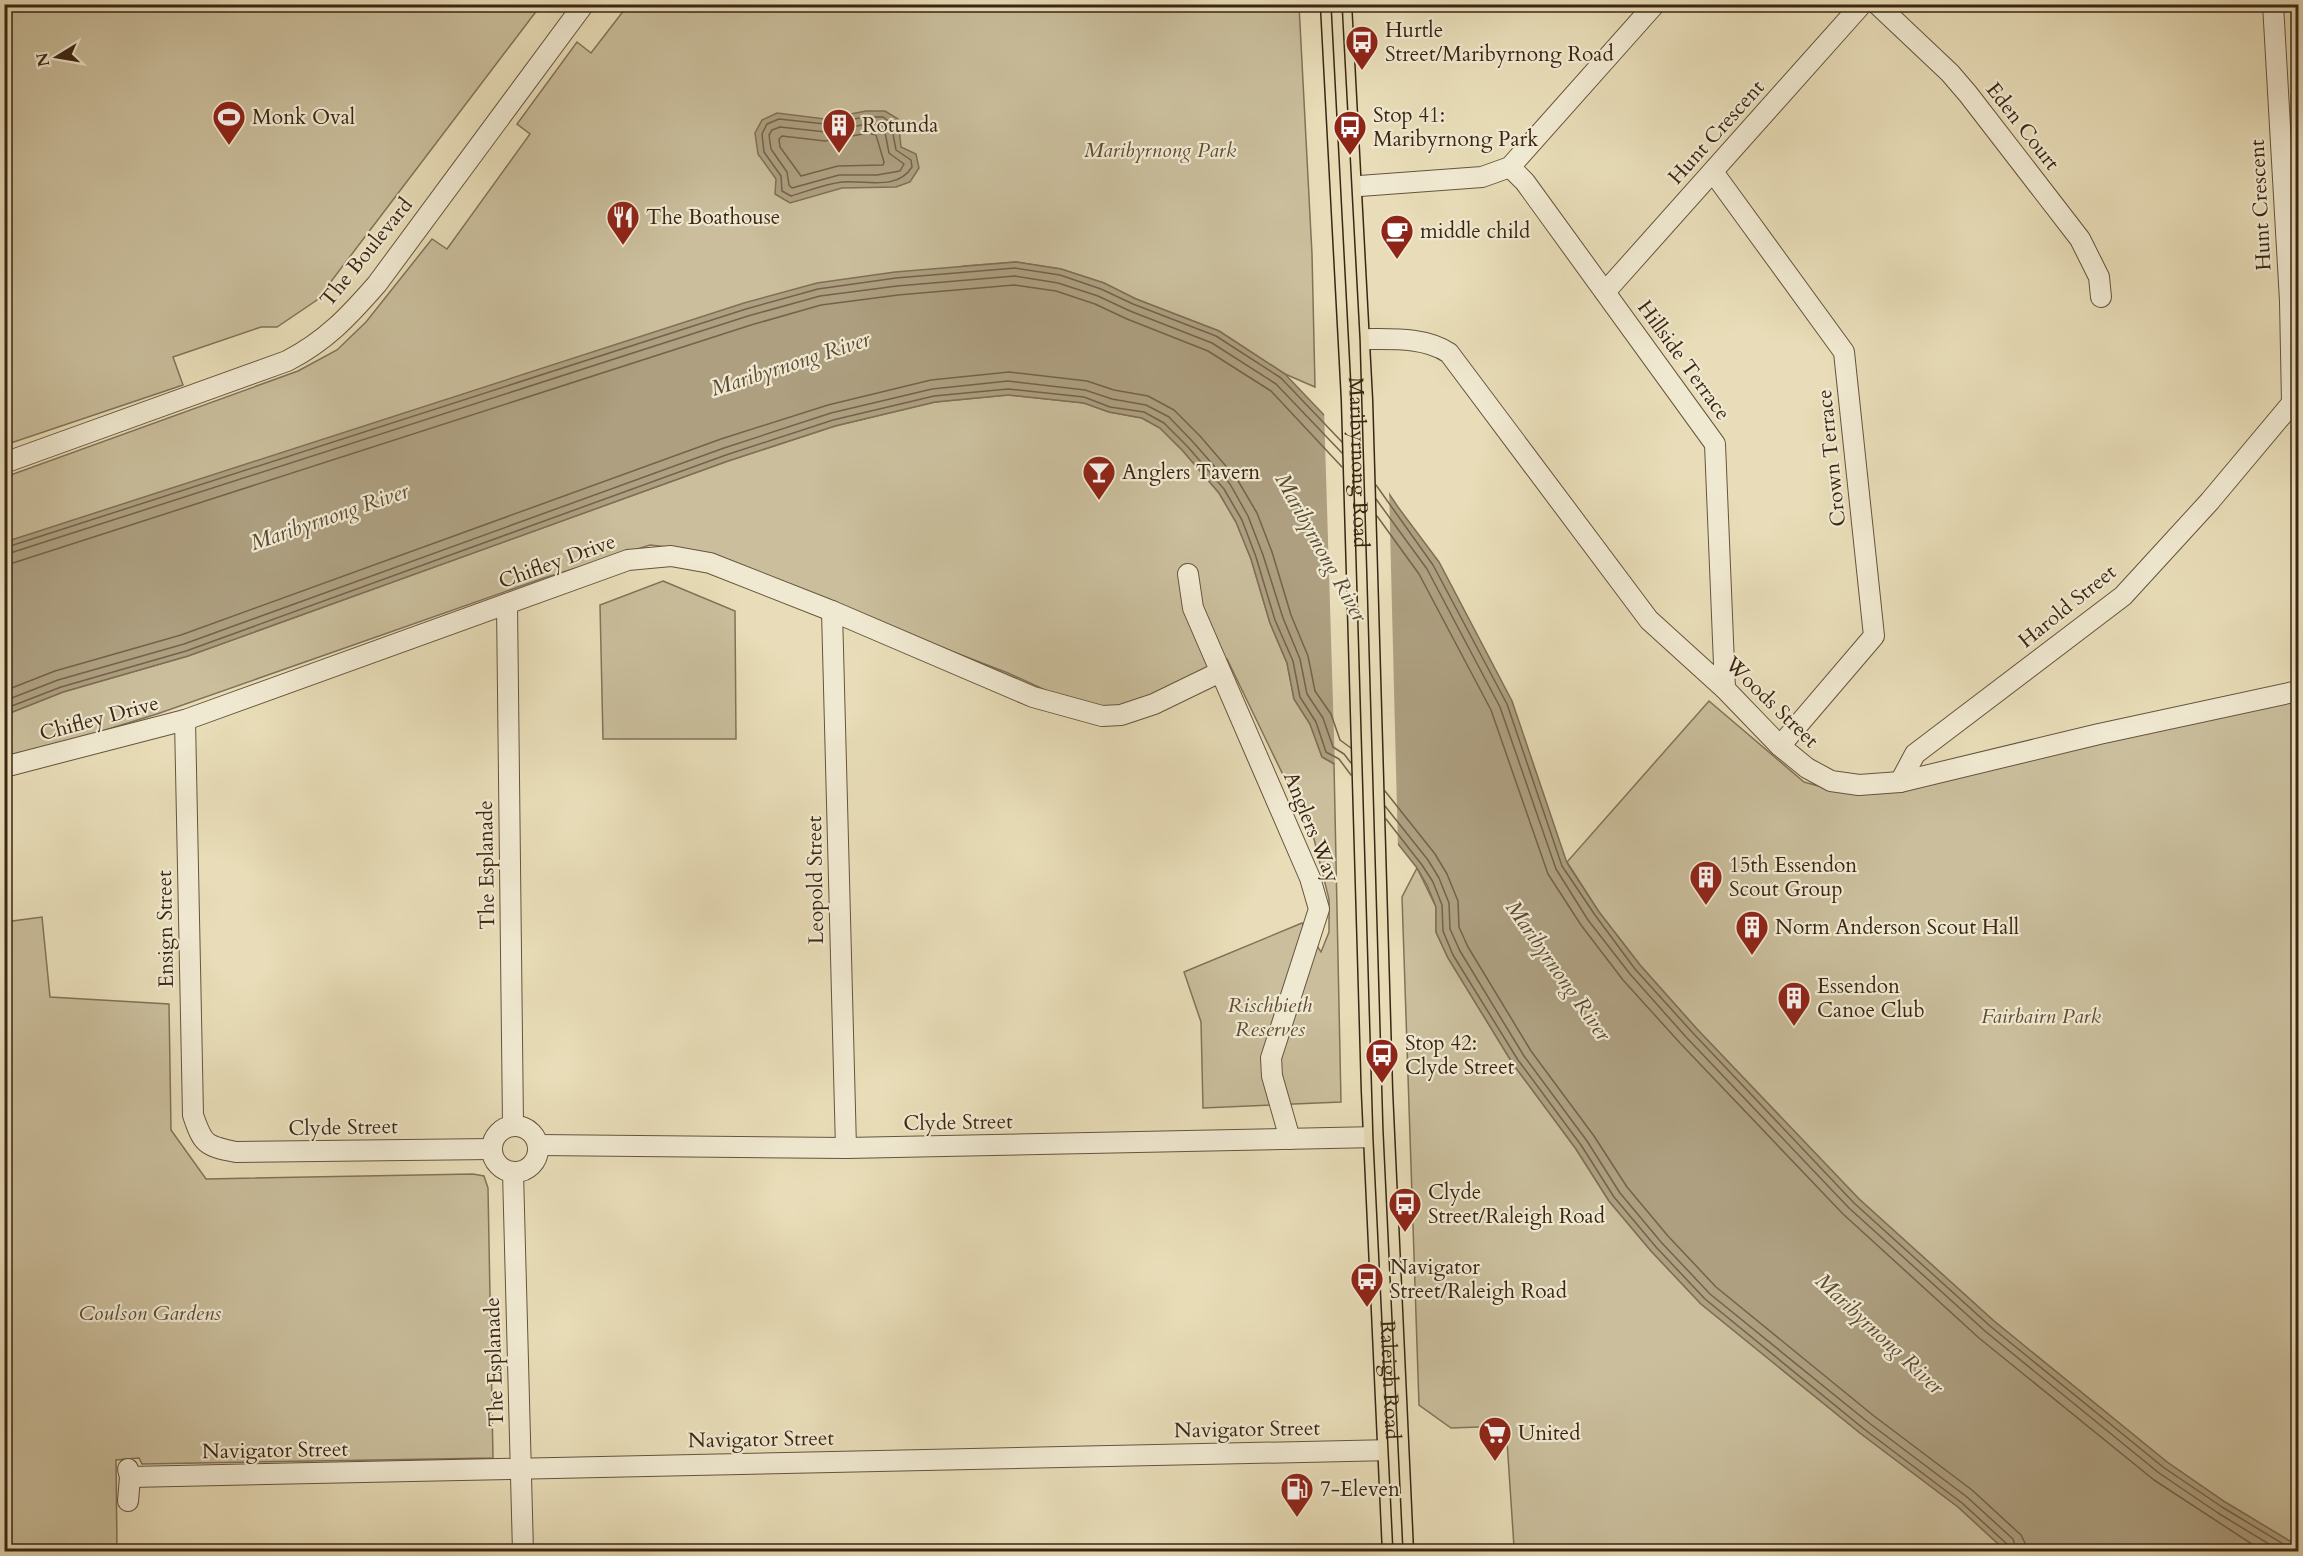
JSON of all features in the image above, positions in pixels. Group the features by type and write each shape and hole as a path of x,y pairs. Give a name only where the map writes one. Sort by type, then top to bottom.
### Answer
{"main road":[{"name":"Maribyrnong Road","path":"1336,4 1358,427 1378,1137"},
{"name":"Raleigh Road","path":"1378,1137 1398,1551"}],"street":[{"name":"The Boulevard","path":"4,463 287,361 309,350 327,337 377,284 584,4"},
{"path":"1346,187 1482,177 1510,167 1655,4"},
{"name":"Hunt Crescent","path":"1605,292 1862,4"},
{"name":"Eden Court","path":"1877,4 1950,73 2080,239 2099,277 2101,297"},
{"name":"Hunt Crescent","path":"2273,4 2295,400"},
{"name":"Hillside Terrace","path":"1510,167 1525,182 1715,444 1725,689"},
{"name":"Crown Terrace","path":"1713,172 1844,352 1874,636 1780,746"},
{"name":"Woods Street","path":"1354,339 1410,340 1431,344 1449,353 1649,620 1725,689 1780,746 1807,768 1831,781 1859,785 1900,782 2298,691"},
{"name":"Harold Street","path":"1900,782 1915,754 2123,596 2210,501 2295,400"},
{"name":"Chifley Drive","path":"4,767 185,720 628,560 671,556 710,562 832,611 1033,697 1102,716 1121,715 1154,704 1220,672"},
{"name":"Anglers Way","path":"1188,574 1193,608 1310,878 1319,909 1271,1058 1272,1076 1290,1139"},
{"name":"The Esplanade","path":"507,604 513,1125"},
{"name":"Leopold Street","path":"832,611 846,1148"},
{"name":"Ensign Street","path":"185,720 193,1115 200,1136"},
{"path":"513,1125 528,1129 534,1135 538,1145 538,1153 530,1167 513,1172 499,1165 492,1149 497,1134 513,1125"},
{"name":"Clyde Street","path":"200,1136 212,1147 236,1152 492,1149"},
{"name":"Clyde Street","path":"538,1145 846,1148 1378,1137"},
{"name":"The Esplanade","path":"513,1172 523,1551"},
{"name":"Navigator Street","path":"129,1501 129,1473 521,1468 1393,1450"}],"green space":[{"name":"Monk Oval","path":"4,5 541,5 317,300 277,327 261,327 173,357 183,385 5,445"},
{"name":"Maribyrnong Park","path":"628,5 1299,5 1312,254 1315,387 1285,374 1219,331 1136,299 1104,283 1061,269 1016,262 964,266 5,542 5,477 298,371 337,350 366,322 432,239 447,249 530,134 517,124 577,42 591,53"},
{"name":"Rischbieth Reserves","path":"1008,395 1084,403 1109,412 1142,418 1160,428 1219,493 1236,522 1251,559 1270,623 1287,663 1294,699 1310,724 1322,757 1334,764 1341,1102 1203,1108 1201,1022 1184,972 1302,923 1321,952 1329,932 1329,899 1314,839 1227,659 1132,704 1106,707 1067,700 1008,673 686,549 650,545 544,578 157,714 5,761 5,715 63,692 188,656 728,461 835,426 935,402"},
{"path":"663,581 735,611 736,739 603,739 600,605"},
{"name":"Fairbairn Park","path":"2298,691 2298,1546 2225,1502 2167,1462 1994,1321 1859,1199 1696,1028 1640,965 1599,912 1567,862 1709,701 1804,782 1829,789"},
{"path":"1417,868 1436,907 1436,932 1448,958 1513,1064 1576,1149 1609,1201 1651,1251 1701,1304 1860,1433 1958,1507 2006,1551 1543,1552 1514,1547 1506,1426 1451,1428 1419,1405 1402,897"},
{"name":"Coulson Gardens","path":"42,917 50,997 169,1004 171,1130 206,1179 473,1174 484,1176 488,1188 493,1458 142,1464 139,1458 116,1460 117,1551 5,1551 5,922"}],"water":[{"path":"866,111 885,111 898,119 901,147 916,154 919,168 910,182 896,187 842,188 790,203 775,194 776,179 758,154 755,133 762,120 777,113 825,119"},
{"name":"Maribyrnong River","path":"1016,262 1061,269 1104,283 1136,299 1219,331 1285,374 1365,458 1439,562 1512,701 1567,863 1599,912 1640,965 1696,1028 1859,1199 1994,1321 2167,1462 2225,1502 2298,1546 2298,1551 2006,1551 1958,1507 1860,1433 1701,1304 1651,1251 1609,1201 1576,1149 1513,1064 1448,958 1436,932 1436,907 1417,868 1335,764 1322,757 1310,724 1294,699 1287,663 1270,623 1251,559 1236,522 1219,493 1183,451 1160,428 1142,418 1109,412 1084,403 1008,395 935,402 835,426 728,461 188,656 63,692 5,715 5,542 744,303 817,283 895,272"}],"pier":[{"path":"1324,409 1367,456 1389,488 1398,849 1335,769"}],"tram line":[{"path":"1331,4 1351,387 1373,1137 1393,1552"},
{"path":"1342,4 1360,339 1383,1129 1403,1552"}],"place":[{"name":"Hurtle Street/Maribyrnong Road","path":"1362,71"},
{"name":"Monk Oval","path":"229,146"},
{"name":"Rotunda","path":"839,154"},
{"name":"Stop 41: Maribyrnong Park","path":"1350,156"},
{"name":"The Boathouse","path":"623,246"},
{"name":"middle child","path":"1397,260"},
{"name":"Anglers Tavern","path":"1099,501"},
{"name":"15th Essendon Scout Group","path":"1706,906"},
{"name":"Norm Anderson Scout Hall","path":"1752,956"},
{"name":"Essendon Canoe Club","path":"1794,1027"},
{"name":"Stop 42: Clyde Street","path":"1382,1084"},
{"name":"Clyde Street/Raleigh Road","path":"1405,1233"},
{"name":"Navigator Street/Raleigh Road","path":"1367,1308"},
{"name":"United","path":"1495,1462"},
{"name":"7-Eleven","path":"1297,1518"}]}
